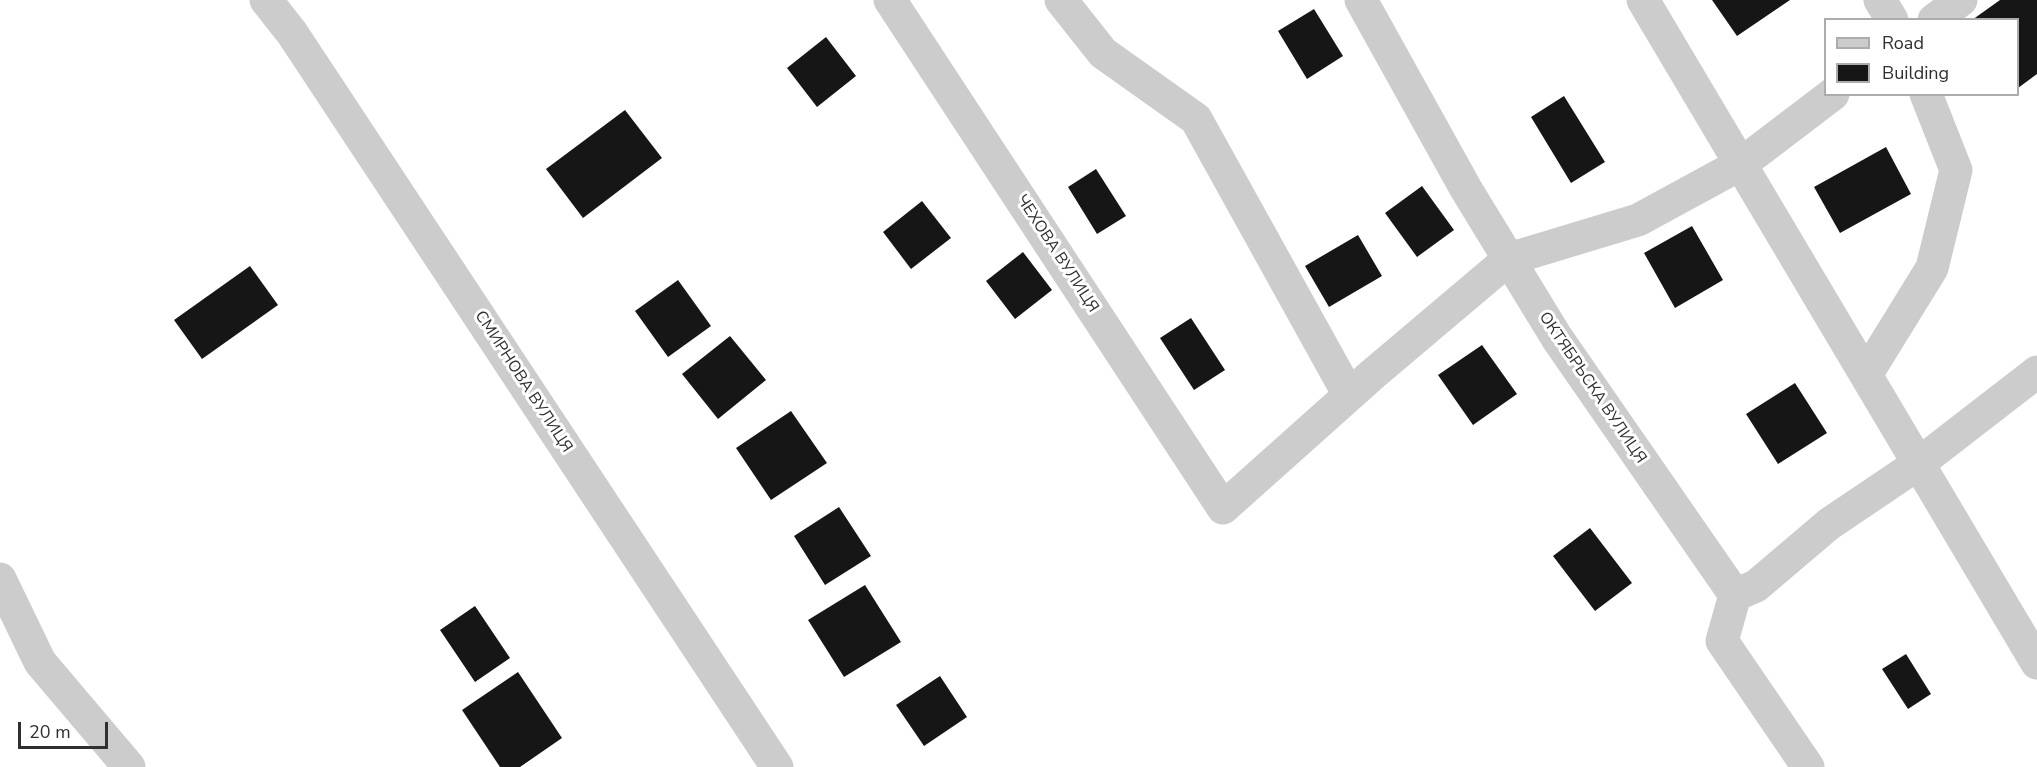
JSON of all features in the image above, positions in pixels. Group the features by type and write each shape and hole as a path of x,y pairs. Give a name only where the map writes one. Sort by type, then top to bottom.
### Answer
{"street":[{"name":"СМИРНОВА ВУЛИЦЯ","path":"266,0 292,33 777,767"},
{"name":"ЧЕХОВА ВУЛИЦЯ","path":"890,0 1223,508 1349,395"},
{"path":"1061,0 1103,53 1196,119 1349,395 1509,259 1638,220 1741,164 1830,96"},
{"name":"ОКТЯБРЬСКА ВУЛИЦЯ","path":"1360,0 1466,189 1557,338 1735,595"},
{"path":"1643,0 2037,663"},
{"path":"1881,0 1891,18"},
{"path":"1937,18 1961,0"},
{"path":"1866,375 1932,268 1956,170 1927,96"},
{"path":"1808,767 1722,641 1735,595 1756,586 1829,524 1918,464 2037,372"},
{"path":"0,579 40,662 129,767"}],"building":[{"path":"1712,0 1790,0 1737,36"},
{"path":"2000,0 2037,0 2037,74 2019,87 2019,18 1975,18"},
{"path":"1314,9 1343,56 1307,79 1278,31"},
{"path":"826,37 856,76 817,107 787,68"},
{"path":"1564,96 1605,162 1571,183 1531,117"},
{"path":"625,110 662,158 583,218 546,169"},
{"path":"1886,147 1911,194 1840,233 1814,187"},
{"path":"1096,169 1126,216 1097,234 1068,187"},
{"path":"1422,186 1454,230 1417,257 1385,213"},
{"path":"922,201 951,238 911,269 883,232"},
{"path":"1692,226 1723,280 1675,308 1644,253"},
{"path":"1358,235 1382,276 1329,307 1305,266"},
{"path":"1023,252 1052,290 1015,319 986,281"},
{"path":"250,266 278,305 202,359 174,320"},
{"path":"678,280 711,326 668,357 635,311"},
{"path":"1191,318 1225,370 1194,390 1160,338"},
{"path":"730,336 766,380 718,419 682,374"},
{"path":"1482,345 1517,394 1473,425 1438,375"},
{"path":"1795,383 1827,433 1778,464 1746,414"},
{"path":"791,411 827,463 771,500 736,448"},
{"path":"839,507 871,556 825,585 794,536"},
{"path":"1590,528 1632,583 1595,611 1553,556"},
{"path":"865,585 901,642 844,677 808,620"},
{"path":"475,606 510,658 475,682 440,630"},
{"path":"1906,654 1931,694 1908,709 1882,669"},
{"path":"518,672 562,738 520,767 500,767 462,710"},
{"path":"940,676 967,717 924,746 896,705"}]}
